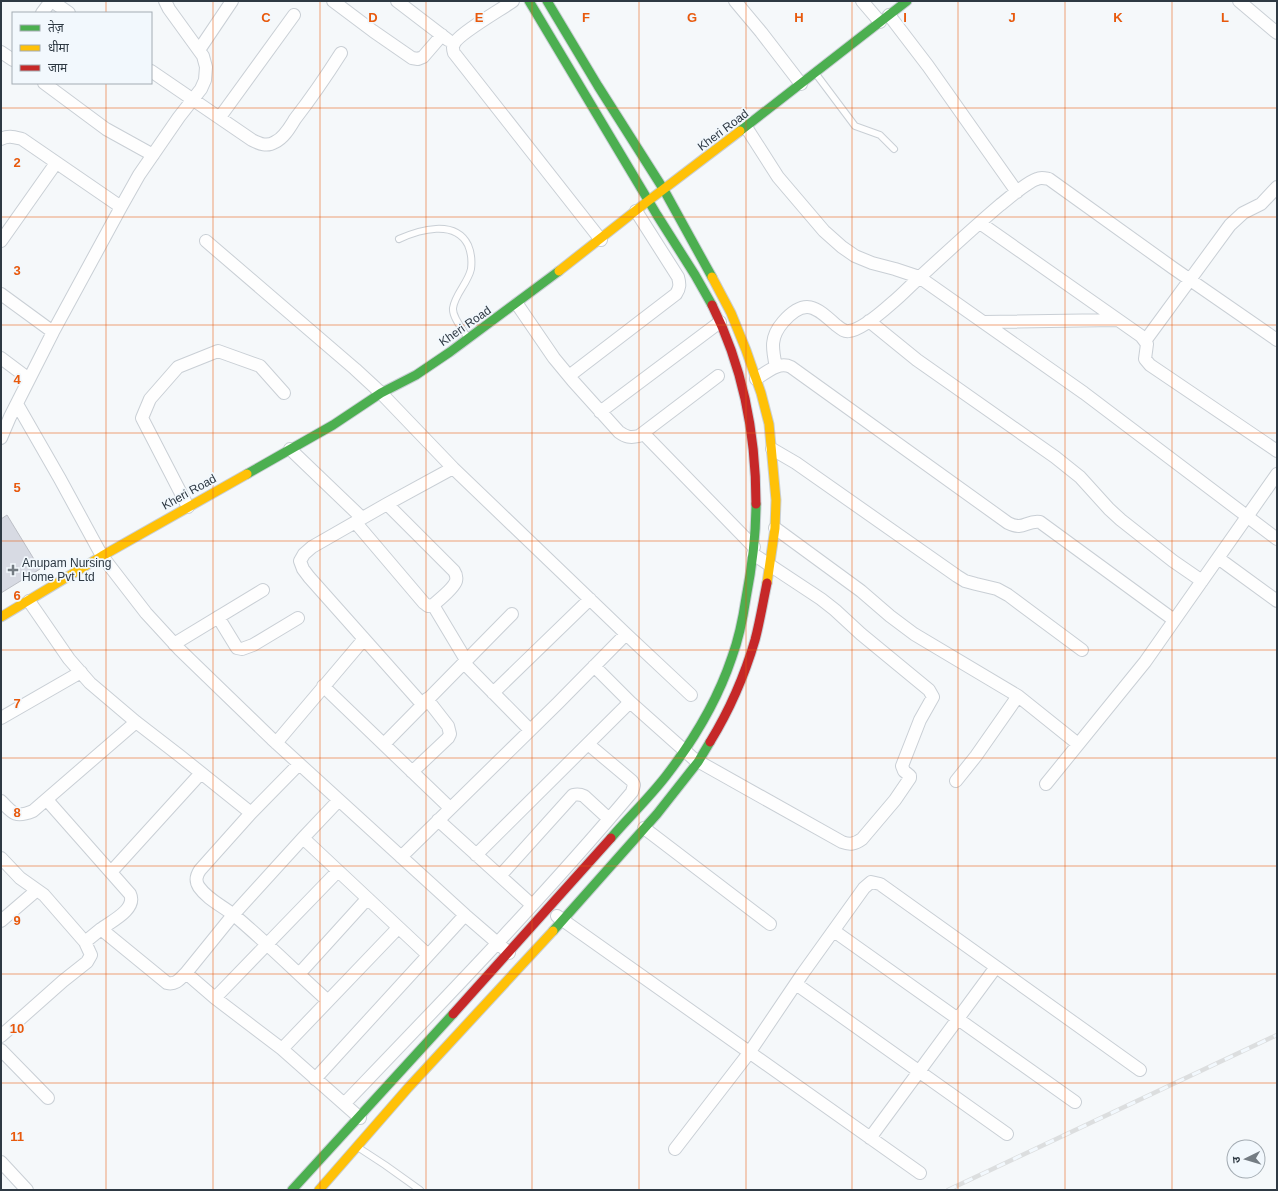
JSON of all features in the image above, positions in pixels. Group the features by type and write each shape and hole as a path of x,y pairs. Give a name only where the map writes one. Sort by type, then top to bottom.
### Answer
{"street":[{"path":"43,12 51,1 68,12"},
{"path":"199,50 232,1"},
{"path":"333,1 412,58 418,59 423,57 442,36"},
{"path":"396,1 453,44"},
{"path":"513,1 462,35 453,44 454,53 601,240"},
{"path":"319,1190 414,1083 556,914 665,777 714,736 726,714 755,639 760,557 757,481 751,423 738,370 720,322 690,267 529,1"},
{"path":"292,1190 360,1118 509,953 556,914 644,828 691,756 710,705 722,682 732,656 760,557 775,528 776,500 769,424 761,393 746,350 730,313 662,191 547,1"},
{"path":"734,1 761,32 801,84"},
{"path":"862,1 884,18 928,66 1017,192"},
{"name":"Kheri Road","path":"1,617 102,556 333,425 381,393 416,375 517,304 907,1"},
{"path":"1238,1 1277,33"},
{"path":"1,438 4,419 17,404 53,332 120,207 139,175 201,89 205,80 206,67 203,56 169,9 167,2"},
{"path":"220,117 294,15"},
{"path":"152,72 260,144 268,145 276,142 284,135 342,53"},
{"path":"45,84 106,129 153,155"},
{"path":"746,127 778,177 824,231 842,248 855,256 872,263 919,277 1084,393 1178,463 1277,540"},
{"path":"1,139 13,136 22,140 120,207"},
{"path":"1,241 56,163"},
{"path":"776,367 772,349 774,338 778,328 786,319 802,308 811,307 819,310 842,330 848,332 855,330 869,322 892,303 919,277 1017,192 1036,179 1042,178 1049,179 1277,340"},
{"path":"1145,341 1230,225 1243,213 1261,204 1277,187"},
{"path":"569,376 676,294 679,289 680,284 673,267 636,211"},
{"path":"980,223 1141,336 1147,344 1145,358 1150,365 1277,451"},
{"path":"206,241 381,393 453,468 691,695"},
{"path":"1,294 53,332"},
{"path":"517,304 554,358 600,412 619,432 625,436 632,438 644,433 718,376"},
{"path":"984,322 1117,320"},
{"path":"600,412 720,322"},
{"path":"869,322 917,360 1055,457 1080,477 1121,520 1173,561 1202,581"},
{"path":"188,507 142,418 150,399 178,367 218,351 260,366 284,393"},
{"path":"1,358 29,379"},
{"path":"756,379 783,364 791,367 1008,522 1015,526 1020,526 1035,521 1040,522 1174,620"},
{"path":"17,404 102,556 146,613 174,644 276,743 465,915 509,953"},
{"path":"594,666 630,702 691,756 836,839 849,844 862,840 895,800 910,778 902,766 920,720 933,697 929,690 861,634 835,610 760,557 644,433"},
{"path":"290,449 359,520 424,603 428,606 433,606"},
{"path":"772,449 796,462 956,576 965,581 997,589 1008,595 1082,650"},
{"path":"412,772 448,738 450,734 448,726 364,639 309,577 303,569 300,561 304,554 312,547 453,468"},
{"path":"1046,784 1145,662 1277,475"},
{"path":"387,504 454,571 457,576 457,580 454,585 433,606"},
{"path":"775,528 855,586 914,634 1018,696 1078,744"},
{"path":"1218,558 1277,601"},
{"path":"174,644 263,590"},
{"path":"493,693 590,599"},
{"path":"29,601 69,659 100,692 251,813"},
{"path":"433,606 465,661 493,693 530,730"},
{"path":"384,744 512,614"},
{"path":"218,617 237,648 242,650 253,646 298,618"},
{"path":"401,857 626,634"},
{"path":"276,743 364,639"},
{"path":"1,718 81,672"},
{"path":"323,686 450,808"},
{"path":"956,781 976,756 1018,696"},
{"path":"476,855 630,702"},
{"path":"1,801 15,814 24,815 33,810 47,800 136,722"},
{"path":"344,1104 498,943 610,819 632,792 634,785 632,781 588,744"},
{"path":"299,764 251,813 200,870 196,875 196,880 199,886 212,900 233,915 268,945 328,1001"},
{"path":"111,872 201,773"},
{"path":"500,876 573,795 580,794 584,796 610,819"},
{"path":"47,800 132,898 128,909 85,942"},
{"path":"101,929 167,983 176,983 186,973 233,915 339,800"},
{"path":"438,820 532,905"},
{"path":"644,828 770,924"},
{"path":"303,838 428,955"},
{"path":"1,858 20,878 44,895 85,942 91,955 90,959 1,1036"},
{"path":"215,998 338,871"},
{"path":"675,1149 750,1053 796,984 864,888 871,882 880,884 1140,1070"},
{"path":"1,921 37,890"},
{"path":"299,974 368,899"},
{"path":"556,914 920,1173"},
{"path":"315,1079 465,915"},
{"path":"282,1049 398,928"},
{"path":"834,931 1076,1102"},
{"path":"870,1138 996,967"},
{"path":"186,973 215,998 282,1049 360,1118"},
{"path":"796,984 1006,1134"},
{"path":"1,1050 48,1098"},
{"path":"1,1162 26,1190"}],"lane":[{"path":"816,73 855,126 880,135 894,149"},
{"path":"399,239 417,232 441,229 456,232 465,240 471,254 471,269 469,277 457,297 453,310 454,315 468,339"},
{"path":"357,1147 420,1190"}],"building":[{"path":"7,515 40,569 1,593 1,519"}],"railway":[{"path":"948,1190 1277,1035"}],"traffic: fast":[{"path":"529,1 712,305"},
{"path":"547,1 598,86 664,190 712,277"},
{"path":"740,131 907,1"},
{"path":"247,474 333,425 381,393 416,375 450,352 559,271"},
{"path":"611,838 653,792 676,763 704,719 720,688 739,635 742,620 753,551 756,504"},
{"path":"553,931 657,814 698,762 710,742"},
{"path":"292,1190 453,1014"}],"traffic: slow":[{"path":"559,271 740,131"},
{"path":"712,277 731,313 746,350 761,393 769,424 776,500 775,528 767,583"},
{"path":"1,617 102,556 247,474"},
{"path":"319,1190 408,1088 553,931"}],"traffic: jam":[{"path":"712,305 732,353 746,402 753,453 756,504"},
{"path":"710,742 736,692 751,653 757,633 767,583"},
{"path":"453,1014 611,838"}],"place":[{"name":"Anupam Nursing Home Pvt Ltd","path":"13,570"}]}
